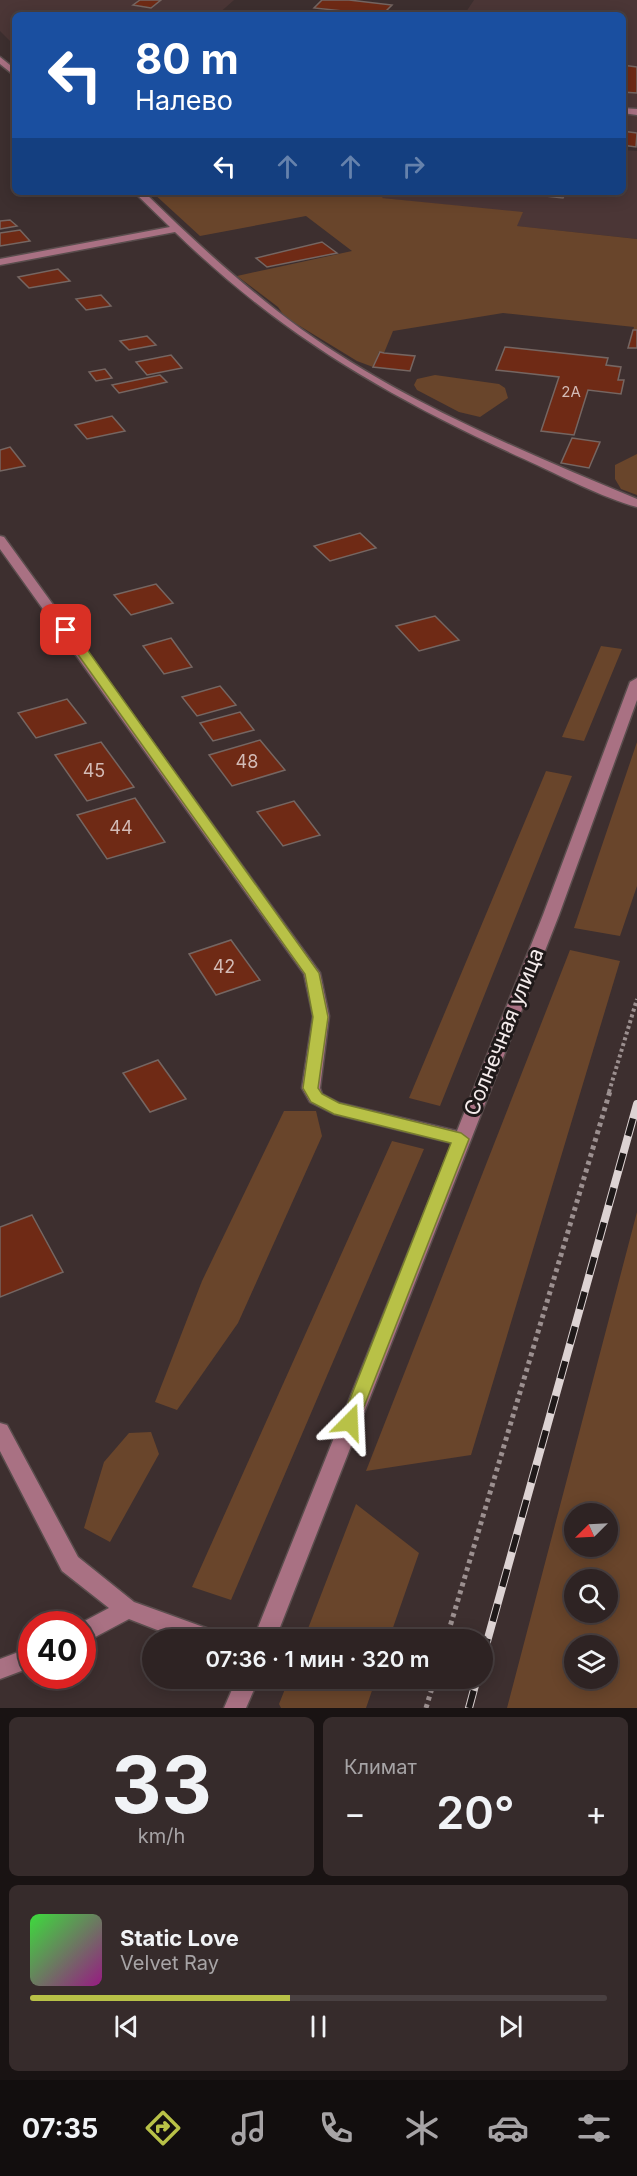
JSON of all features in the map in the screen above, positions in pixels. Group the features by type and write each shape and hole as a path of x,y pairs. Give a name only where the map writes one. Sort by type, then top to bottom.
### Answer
{"street":[{"path":"0,59 12,70"},
{"path":"142,195 258,301 308,338 373,378 492,441 637,503"},
{"path":"0,262 177,229"},
{"path":"0,540 312,973 321,1017 311,1070 311,1088 316,1098 334,1108 461,1139"},
{"name":"Солнечная улица","path":"268,1629 551,915 636,686"},
{"path":"0,1431 70,1564 127,1609 182,1629"},
{"path":"96,1626 127,1609"},
{"path":"0,1669 18,1662"},
{"path":"235,1708 243,1689"}],"path":[{"path":"449,1629 637,999"},
{"path":"426,1708 432,1689"}],"shaded area":[{"path":"0,0 234,0 220,12 12,12 12,43 0,31"},
{"path":"474,0 637,0 637,147 626,145 626,12 466,12"},
{"path":"626,150 637,151 637,239 516,226 522,213 381,198 384,195 626,195"},
{"path":"155,195 384,195 382,198 523,212 517,226 637,239 637,330 633,330 634,327 503,313 393,331 384,353 379,352 373,367 357,361 285,317 278,307 237,276 352,251 306,216 200,236"},
{"path":"435,375 499,384 505,388 508,398 480,417 459,412 417,390 414,385 417,379"},
{"path":"637,454 637,495 621,489 615,479 615,465"},
{"path":"601,646 622,649 584,741 562,737"},
{"path":"637,742 637,886 620,936 574,928"},
{"path":"546,771 572,776 440,1106 409,1098"},
{"path":"570,950 620,961 471,1455 366,1471"},
{"path":"284,1111 316,1111 322,1136 238,1323 177,1410 155,1402 202,1281"},
{"path":"392,1141 424,1149 231,1600 192,1587"},
{"path":"637,1212 637,1708 507,1708"},
{"path":"151,1432 159,1454 110,1542 84,1528 104,1462 129,1433"},
{"path":"356,1504 419,1553 392,1629 308,1629"},
{"path":"285,1689 373,1689 366,1708 281,1708 279,1704"}],"building":[{"path":"140,0 161,0 151,8 133,5"},
{"path":"322,0 349,0 392,5 385,12 353,12 314,8"},
{"path":"626,66 637,67 637,93 626,92"},
{"path":"626,132 637,133 636,147 626,146"},
{"path":"536,195 564,195 563,198"},
{"path":"10,220 17,226 0,229 0,221"},
{"path":"20,230 30,241 0,246 0,233"},
{"path":"322,242 337,253 267,267 256,258"},
{"path":"58,269 70,281 29,288 18,277"},
{"path":"101,295 111,306 86,310 76,299"},
{"path":"633,330 637,330 637,348 628,348"},
{"path":"147,336 156,345 129,350 120,341"},
{"path":"505,347 608,358 606,365 621,367 618,380 624,380 621,394 588,390 574,435 541,431 559,377 496,370"},
{"path":"380,352 415,356 410,371 373,367"},
{"path":"171,355 182,368 147,375 136,362"},
{"path":"105,369 112,378 96,381 89,372"},
{"path":"160,375 167,382 119,393 112,385"},
{"path":"112,416 125,431 87,439 75,425"},
{"path":"572,438 600,442 589,468 561,463"},
{"path":"10,447 25,466 0,471 0,450"},
{"path":"360,533 376,548 330,561 314,546"},
{"path":"156,584 173,603 131,615 114,595"},
{"path":"435,616 459,640 419,651 396,626"},
{"path":"171,638 192,667 164,674 143,646"},
{"path":"220,686 236,705 197,716 182,697"},
{"path":"67,699 86,723 36,738 18,713"},
{"path":"240,712 254,730 213,741 200,723"},
{"path":"260,740 285,770 232,786 209,755"},
{"path":"101,742 134,787 87,801 55,755"},
{"path":"135,798 165,842 107,859 77,815"},
{"path":"294,801 320,835 283,846 257,812"},
{"path":"231,940 260,980 216,995 189,954"},
{"path":"158,1060 186,1099 150,1112 123,1073"},
{"path":"32,1215 63,1272 0,1297 0,1227"}],"railway":[{"path":"491,1629 637,1104"},
{"path":"469,1708 474,1689"}],"route":[{"path":"66,630 312,973 321,1017 311,1070 311,1088 316,1098 334,1108 461,1139 350,1422"}]}
